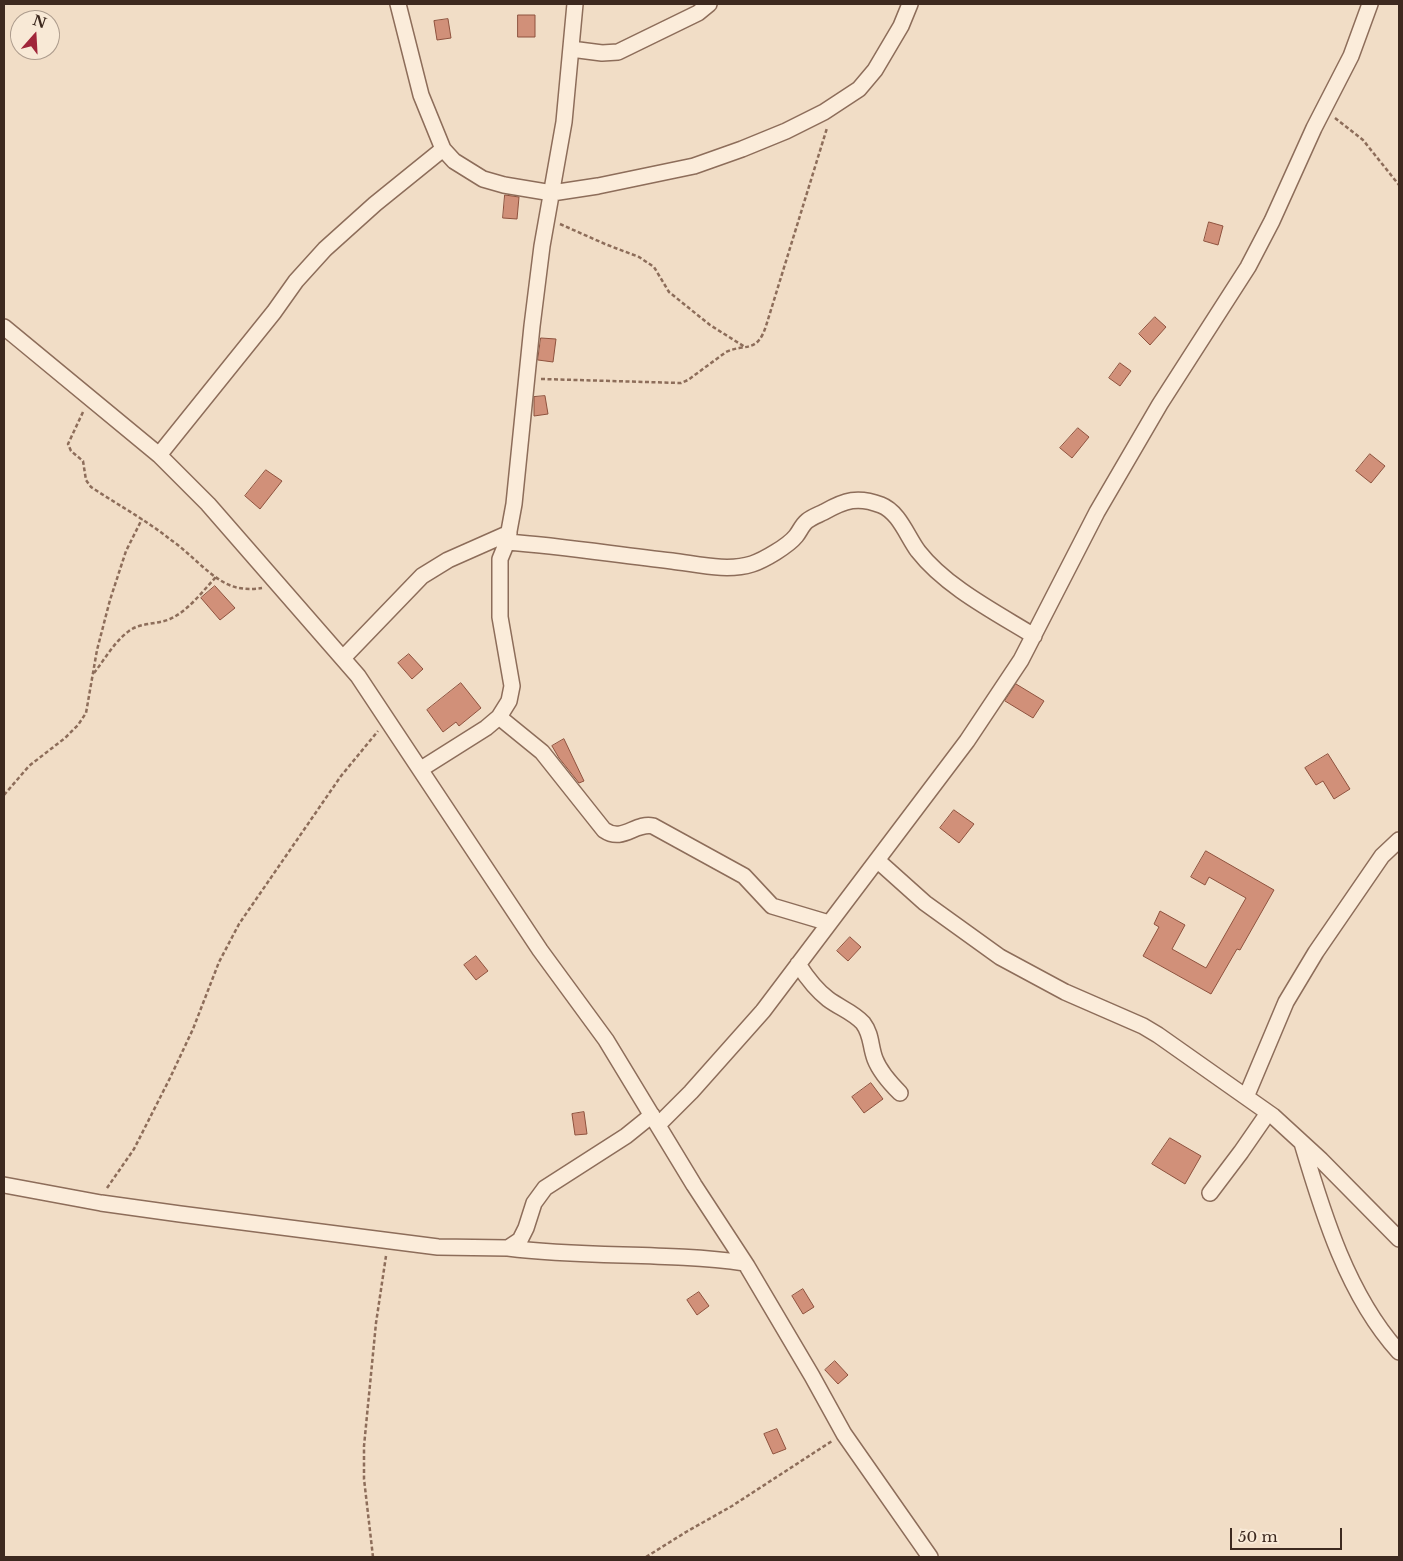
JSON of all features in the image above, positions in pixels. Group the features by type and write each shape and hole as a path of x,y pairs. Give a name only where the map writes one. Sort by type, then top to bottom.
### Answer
{"street":[{"path":"398,4 421,95 443,149 454,161 483,179 504,185 552,193 598,186 694,166 786,131 859,89 875,70 901,26 910,4"},
{"path":"421,770 486,728 499,717 509,701 512,686 499,607 500,558 508,538 514,504 532,326 547,218 564,122 575,4"},
{"path":"571,49 618,52 698,13 709,4"},
{"path":"508,1248 520,1240 534,1203 545,1188 626,1136 655,1120 691,1092 763,1011 967,741 1021,660 1096,512 1160,404 1248,267 1351,56 1370,4"},
{"path":"159,456 274,312 296,281 325,249 375,204 443,149"},
{"path":"4,327 159,456 208,504 358,676 540,950 606,1040 694,1185 745,1263 844,1434 930,1557"},
{"path":"343,658 422,576 448,560 508,538 554,546 704,565 723,567 745,566 760,561 783,547 796,536 803,525 812,517 849,500 882,505 893,513 918,550 938,574 1034,636"},
{"path":"499,717 542,752 608,833 616,835 647,825 654,826 744,876 772,906 830,923"},
{"path":"1246,1096 1286,1002 1316,952 1382,856 1399,840"},
{"path":"877,860 924,903 1000,958 1071,995 1127,1019 1158,1035 1246,1096 1268,1112 1302,1143 1399,1239"},
{"path":"798,964 816,989 830,1000 856,1015 869,1032 878,1065 891,1084 900,1093"},
{"path":"1210,1193 1246,1147 1268,1112"},
{"path":"1302,1143 1334,1244 1369,1312 1399,1352"},
{"path":"4,1185 97,1202 180,1214 438,1247 508,1248 558,1253 672,1256 745,1263"}],"path":[{"path":"527,378 681,383 688,380 726,352 746,348 757,343 764,333 834,105"},
{"path":"1324,109 1363,140 1399,184"},
{"path":"547,218 639,257 654,267 669,292 710,326 746,348"},
{"path":"90,397 68,444 71,451 83,461 86,480 92,486 184,550 216,578 236,587 252,590 280,586"},
{"path":"4,794 29,766 65,738 78,725 86,713 92,676 110,600 126,551 142,519"},
{"path":"92,676 106,656 128,631 138,626 161,622 180,614 216,578"},
{"path":"97,1202 134,1149 193,1029 219,962 239,924 341,776 388,719"},
{"path":"373,1557 364,1479 364,1446 376,1323 385,1267 387,1240"},
{"path":"646,1557 732,1506 844,1434"}],"building":[{"path":"518,15 535,15 535,37 518,37"},
{"path":"448,19 451,38 437,40 434,21"},
{"path":"505,195 519,197 517,219 503,218"},
{"path":"1209,222 1223,226 1218,245 1204,241"},
{"path":"1155,317 1166,327 1150,345 1139,334"},
{"path":"541,338 556,339 553,362 538,360"},
{"path":"1120,363 1131,371 1120,386 1109,378"},
{"path":"545,396 548,414 534,416 534,397"},
{"path":"1078,428 1089,437 1072,458 1060,448"},
{"path":"1370,454 1385,466 1371,483 1356,471"},
{"path":"266,470 282,481 260,509 245,496"},
{"path":"215,586 235,608 220,620 201,598"},
{"path":"409,654 423,669 412,679 398,663"},
{"path":"461,683 481,708 459,726 456,722 443,732 427,710"},
{"path":"1016,684 1044,701 1033,718 1005,701"},
{"path":"564,739 584,781 579,783 552,746"},
{"path":"1328,754 1350,789 1334,799 1323,781 1316,785 1305,768"},
{"path":"954,810 974,824 959,843 940,828"},
{"path":"1206,851 1274,890 1240,950 1237,949 1211,994 1143,956 1159,927 1154,924 1160,911 1185,925 1172,949 1206,968 1246,898 1209,877 1205,885 1191,877"},
{"path":"850,937 861,947 848,961 837,951"},
{"path":"476,956 488,971 476,980 464,965"},
{"path":"871,1083 883,1099 864,1113 852,1097"},
{"path":"584,1112 587,1134 575,1135 572,1114"},
{"path":"1170,1138 1201,1156 1185,1184 1152,1164"},
{"path":"803,1289 814,1307 803,1314 792,1296"},
{"path":"699,1292 709,1306 697,1315 687,1300"},
{"path":"835,1361 848,1375 838,1384 825,1370"},
{"path":"777,1429 786,1449 773,1454 764,1434"}]}
